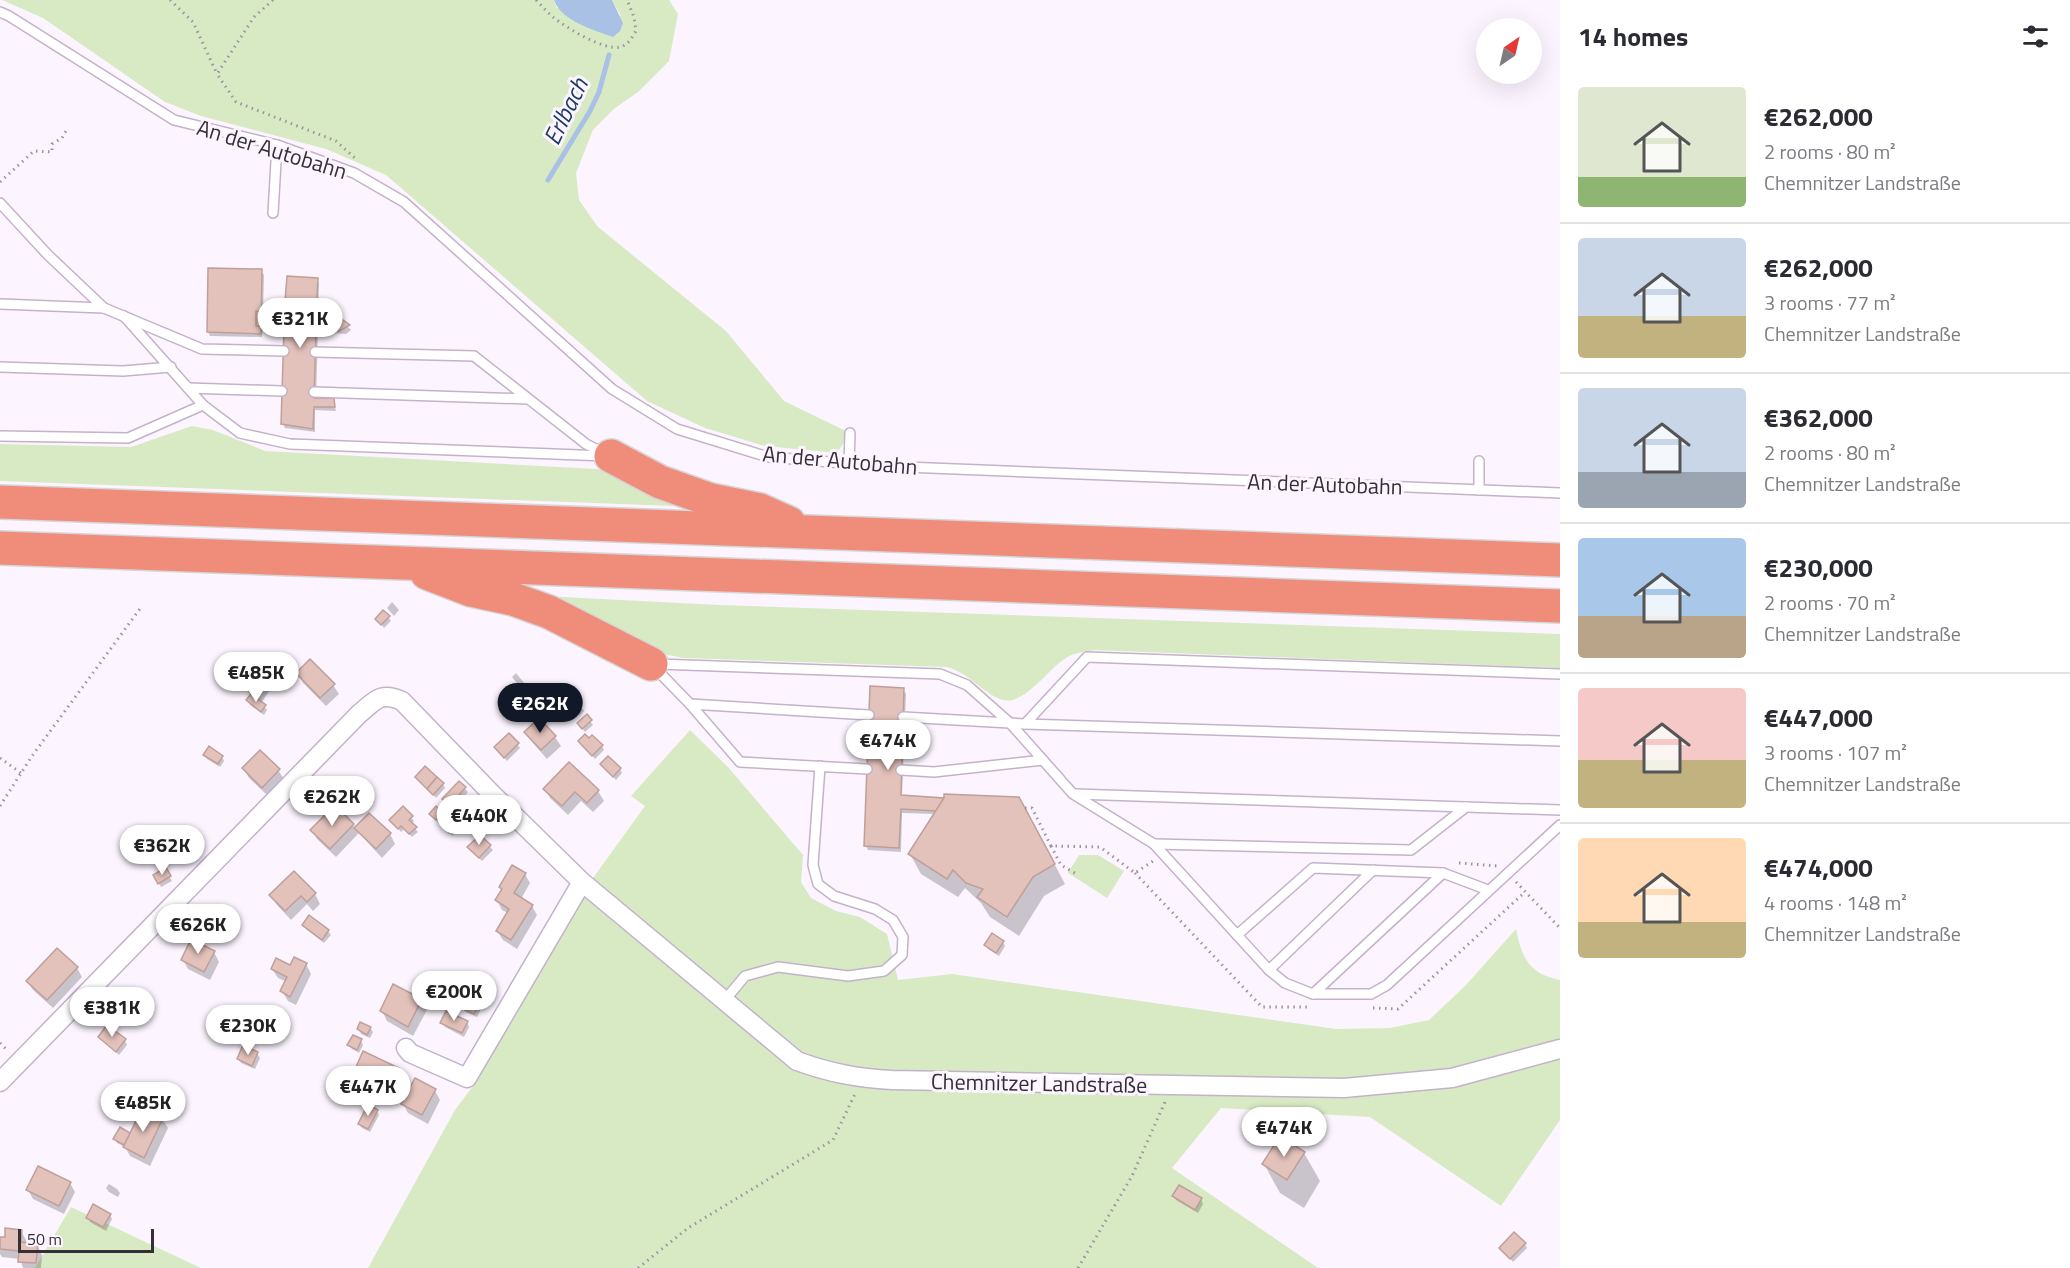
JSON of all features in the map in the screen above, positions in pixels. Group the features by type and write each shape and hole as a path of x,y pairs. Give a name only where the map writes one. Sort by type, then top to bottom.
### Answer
{"highway":[{"path":"611,456 660,482 711,500 760,510 810,533"},
{"path":"0,502 1560,560"},
{"path":"0,548 1560,606"},
{"path":"400,563 471,590 513,599 549,612 651,664"}],"street":[{"name":"Chemnitzer Landstraße","path":"0,1082 358,714 383,696 391,696 402,701 582,882 797,1061 828,1072 862,1079 1344,1088 1452,1078 1560,1049"},
{"path":"406,1048 410,1053 467,1078 582,882"}],"lane":[{"name":"An der Autobahn","path":"0,12 174,120 277,145 354,173 404,202 612,389 677,429 768,457 880,466 1560,493"},
{"path":"273,213 277,145"},
{"path":"0,203 48,255 104,308"},
{"path":"0,304 104,308 202,349 284,351"},
{"path":"124,316 203,405 240,433 290,444 611,456"},
{"path":"315,352 474,356 586,444 611,456"},
{"path":"0,367 123,371 171,367"},
{"path":"188,388 282,391"},
{"path":"314,392 528,399"},
{"path":"0,436 128,438 203,405"},
{"path":"849,463 850,433"},
{"path":"1479,461 1479,490"},
{"path":"1025,724 1087,657 1560,674"},
{"path":"651,664 690,704 740,762 867,769"},
{"path":"651,664 940,674 967,685 1010,723 1072,794 1154,844 1269,970 1285,983 1313,994 1371,994 1387,985 1560,825"},
{"path":"690,704 869,715"},
{"path":"903,717 1025,724 1560,741"},
{"path":"901,770 934,772 1042,760"},
{"path":"725,1000 745,976 778,967 848,976 884,971 902,955 903,937 893,920 875,909 834,896 818,884 813,865 820,766"},
{"path":"1072,794 1560,810"},
{"path":"1154,844 1411,850 1467,807"},
{"path":"1237,935 1312,868 1443,873 1488,890"},
{"path":"1269,970 1373,870"},
{"path":"1313,994 1443,873"}],"path":[{"path":"170,0 193,22 217,74 236,102 336,141 361,164"},
{"path":"217,74 254,17 273,0"},
{"path":"536,0 554,18 581,35 606,46 619,47 629,42 636,31 634,17 627,0"},
{"path":"0,182 33,151 52,152 52,144 62,138 66,130"},
{"path":"0,806 21,773 142,606"},
{"path":"0,758 21,773"},
{"path":"1051,846 1061,865 1078,875"},
{"path":"638,1268 688,1228 833,1140 862,1079"},
{"path":"1078,1268 1132,1176 1172,1086"}],"green space":[{"path":"2,0 554,0 557,8 621,16 612,0 669,0 678,14 669,61 638,92 615,108 593,130 576,173 579,200 598,227 726,331 784,401 850,433 837,453 765,446 705,428 647,401 386,175 326,149 201,116 165,102 43,18"},
{"path":"192,426 213,430 265,451 596,469 615,473 677,503 673,506 0,481 0,444 131,447"},
{"path":"524,595 719,605 1560,634 1560,668 1094,650 1066,658 1027,692 1011,700 1003,700 963,674 947,667 684,658 652,652"},
{"path":"690,730 728,767 803,855 801,882 811,898 836,911 860,917 887,934 898,980 952,974 1336,1029 1390,1028 1429,1020 1465,986 1516,929 1524,956 1534,969 1541,974 1560,980 1560,1120 1501,1206 1370,1117 1221,1108 1172,1168 1318,1268 368,1268 455,1110 473,1086 580,896 645,806 631,796"},
{"path":"1079,855 1098,855 1124,871 1107,898 1068,873"},
{"path":"71,1207 201,1268 35,1268"}],"water":[{"path":"554,0 612,0 623,23 620,31 613,37 579,24 564,14"}],"building":[{"path":"208,268 262,269 261,334 207,332"},
{"path":"287,276 318,278 316,314 340,318 350,325 339,331 316,329 314,398 334,398 335,407 314,407 313,429 281,424 284,328 256,326 256,311 284,314"},
{"path":"383,610 390,616 381,625 375,619"},
{"path":"310,659 335,684 320,698 296,673"},
{"path":"256,665 270,674 255,694 242,685"},
{"path":"870,686 904,688 901,795 944,798 936,811 901,809 899,848 864,846"},
{"path":"251,694 266,705 261,712 246,700"},
{"path":"587,714 592,720 582,729 577,723"},
{"path":"539,718 556,736 541,750 524,732"},
{"path":"509,733 519,743 504,758 494,747"},
{"path":"585,734 589,738 592,735 603,745 592,756 578,741"},
{"path":"209,746 223,756 218,764 203,755"},
{"path":"260,750 280,769 262,788 242,768"},
{"path":"608,756 621,768 613,777 600,764"},
{"path":"569,762 599,790 587,803 575,792 562,806 543,789"},
{"path":"425,766 437,777 427,789 415,777"},
{"path":"437,777 444,783 433,795 427,789"},
{"path":"459,781 466,787 449,806 442,799"},
{"path":"944,794 1019,797 1055,864 1033,877 1007,917 977,897 983,889 966,883 953,870 947,879 908,854 944,798"},
{"path":"335,805 354,824 330,849 310,830"},
{"path":"403,806 413,816 409,820 417,827 409,834 401,826 398,829 389,820"},
{"path":"436,806 443,813 436,820 429,814"},
{"path":"455,809 464,818 449,833 440,823"},
{"path":"369,813 391,833 376,849 354,828"},
{"path":"480,835 491,845 479,858 467,847"},
{"path":"512,865 526,873 514,893 533,905 511,940 496,931 509,909 495,900 502,889 499,887"},
{"path":"166,867 171,876 158,884 153,875"},
{"path":"294,871 316,893 307,902 301,896 285,911 269,895"},
{"path":"181,914 196,921 190,934 175,927"},
{"path":"309,915 329,930 322,940 302,925"},
{"path":"992,933 1004,941 996,953 984,945"},
{"path":"191,939 215,951 204,972 181,960"},
{"path":"57,948 78,967 47,1000 26,981"},
{"path":"294,957 307,963 290,997 280,991 287,977 271,969 276,958 290,965"},
{"path":"393,984 422,999 408,1027 380,1011"},
{"path":"451,990 462,995 458,1003 447,998"},
{"path":"467,996 480,1002 474,1014 461,1008"},
{"path":"446,1011 468,1021 462,1033 440,1023"},
{"path":"360,1022 371,1027 367,1035 357,1029"},
{"path":"107,1025 126,1039 116,1052 98,1037"},
{"path":"353,1035 362,1039 357,1050 347,1045"},
{"path":"243,1045 258,1052 252,1066 237,1059"},
{"path":"363,1051 399,1068 391,1085 379,1079 372,1094 349,1083"},
{"path":"415,1078 436,1089 422,1115 401,1104"},
{"path":"133,1084 158,1097 150,1111 143,1107 142,1110 124,1101"},
{"path":"368,1104 378,1110 368,1129 358,1124"},
{"path":"143,1107 163,1118 144,1158 123,1147"},
{"path":"120,1127 130,1133 124,1145 113,1139"},
{"path":"1280,1136 1305,1152 1287,1180 1262,1164"},
{"path":"38,1166 71,1182 59,1206 26,1190"},
{"path":"1179,1185 1202,1198 1195,1210 1172,1196"},
{"path":"93,1204 111,1214 103,1227 86,1218"},
{"path":"5,1228 22,1230 21,1242 38,1244 36,1263 18,1262 19,1251 0,1249 0,1237 5,1237"},
{"path":"1514,1232 1526,1243 1510,1259 1499,1248"}],"waterway":[{"name":"Erlbach","path":"548,180 590,111 599,92 609,55"}]}
